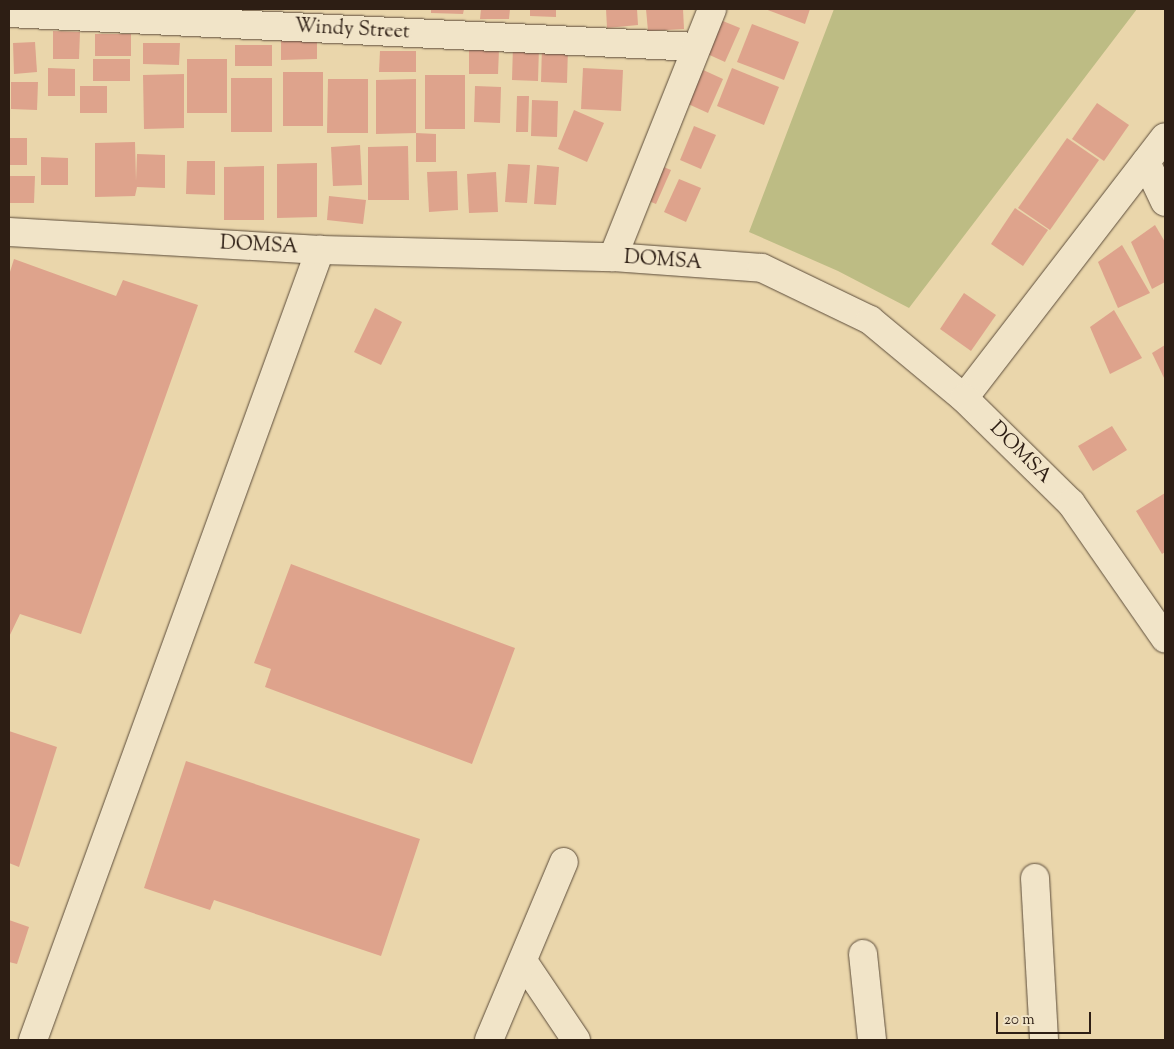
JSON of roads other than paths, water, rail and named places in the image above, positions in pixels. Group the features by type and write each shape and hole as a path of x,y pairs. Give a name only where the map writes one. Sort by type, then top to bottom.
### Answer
{"street":[{"path":"614,257 712,9"},
{"name":"Windy Street","path":"9,13 696,47"},
{"path":"964,398 1165,137"},
{"path":"1146,162 1165,202"},
{"name":"DOMSA","path":"9,232 320,250 614,257 762,268 870,320 964,398 1071,503 1165,638"},
{"path":"33,1040 320,250"},
{"path":"489,1040 564,862"},
{"path":"1035,878 1044,1040"},
{"path":"863,954 872,1040"},
{"path":"523,961 576,1040"}]}
